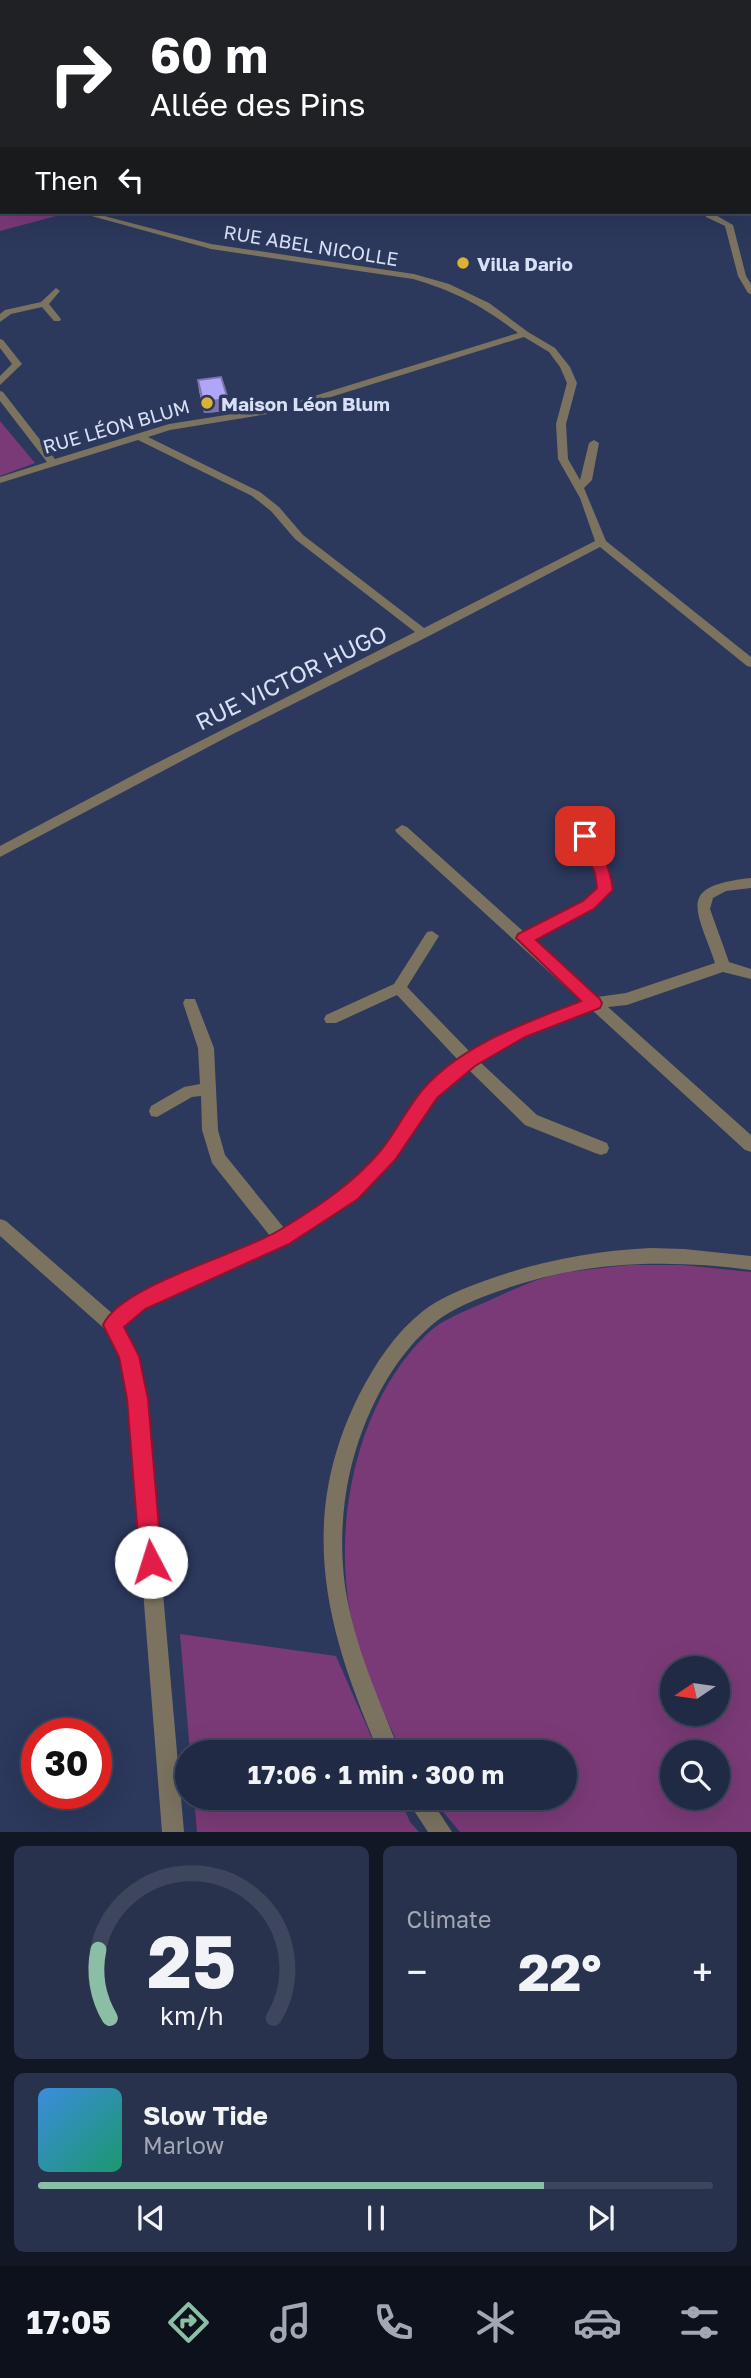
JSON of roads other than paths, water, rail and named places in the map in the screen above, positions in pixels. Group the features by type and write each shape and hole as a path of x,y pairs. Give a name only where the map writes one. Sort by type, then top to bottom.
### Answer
{"street":[{"name":"RUE ABEL NICOLLE","path":"89,214 211,246 414,277 446,286 486,305 552,350 565,367 572,383 561,424 563,459 579,487 601,542"},
{"path":"709,215 729,225 742,276 751,291"},
{"path":"0,319 8,313 44,304 56,291"},
{"path":"44,304 57,319"},
{"name":"RUE LÉON BLUM","path":"0,480 194,421 283,409 525,334"},
{"path":"0,342 17,364 0,382"},
{"path":"0,394 52,462"},
{"path":"140,437 256,494 275,509 299,537 425,634"},
{"path":"579,487 587,480 594,443"},
{"path":"601,542 751,663"},
{"name":"RUE VICTOR HUGO","path":"0,852 115,788 425,634 601,542"},
{"path":"402,830 751,1145"},
{"path":"524,938 588,905 605,890 603,873 585,836"},
{"path":"723,966 703,909 707,895 723,886 751,883"},
{"path":"331,1018 399,988 432,936"},
{"path":"113,1325 138,1302 282,1238 351,1193 388,1154 431,1093 469,1061 519,1033 594,1003 627,999 723,966 751,974"},
{"path":"399,988 469,1061 531,1120 601,1148"},
{"path":"190,1003 206,1048 210,1130 218,1158 282,1238"},
{"path":"157,1111 189,1091 209,1089"},
{"path":"0,1226 113,1325 129,1356 137,1399 173,1832"},
{"path":"385,1740 351,1659 338,1607 333,1562 338,1483 348,1441 366,1399 385,1367 405,1341 430,1316 459,1298 533,1270 575,1261 648,1254 751,1262"},
{"path":"425,1810 441,1832"}],"place":[{"name":"Villa Dario","path":"463,263"},
{"name":"Maison Léon Blum","path":"207,403"}]}
